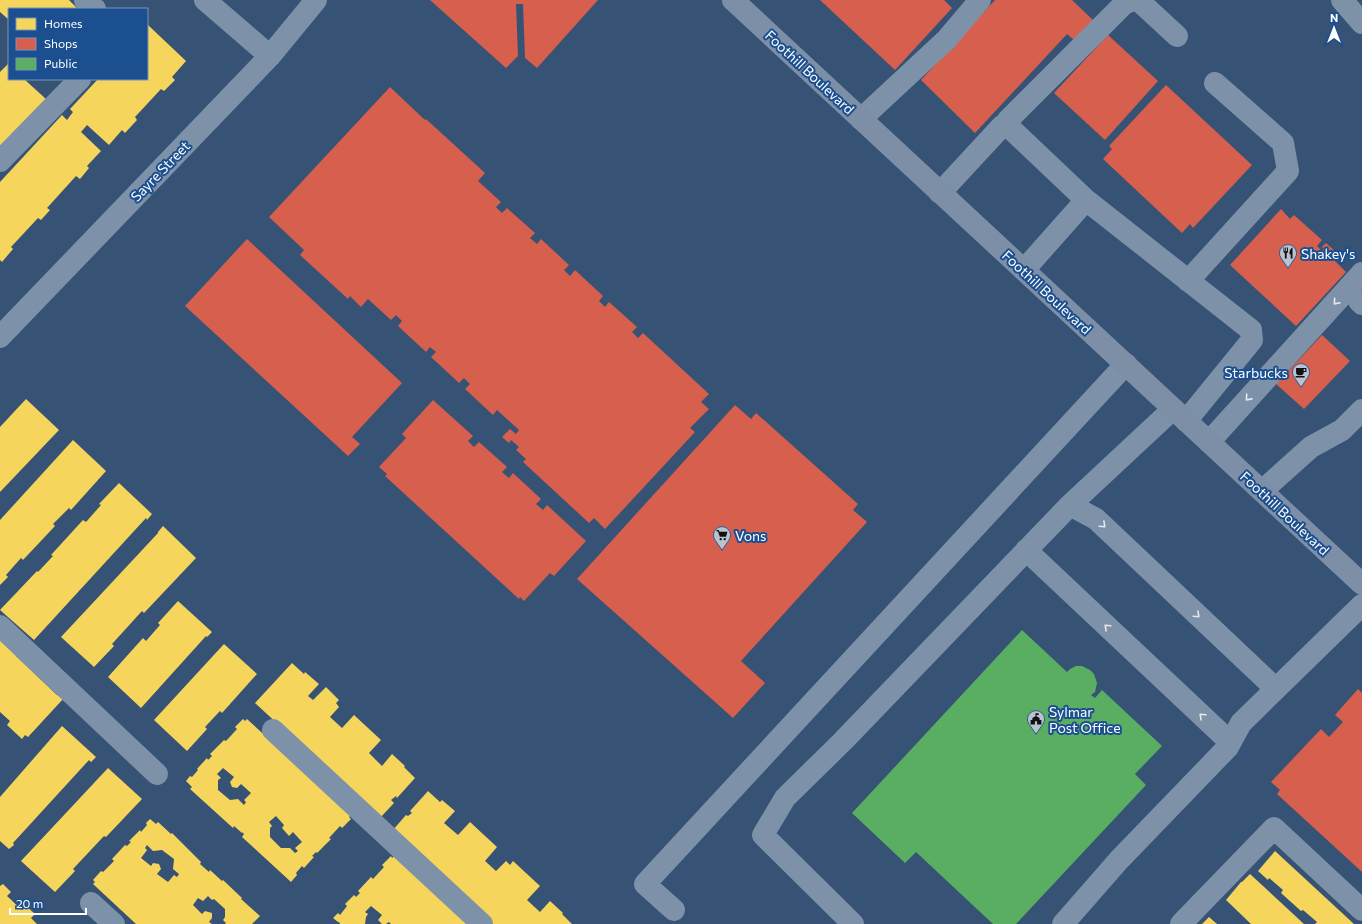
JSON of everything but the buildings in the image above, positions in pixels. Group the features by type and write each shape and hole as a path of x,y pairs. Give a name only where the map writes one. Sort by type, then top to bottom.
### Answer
{"highway":[{"path":"1342,0 1362,23"}],"main road":[{"name":"Foothill Boulevard","path":"733,0 1362,584"}],"street":[{"path":"85,0 94,8"},
{"name":"Sayre Street","path":"0,338 270,56 316,0"},
{"path":"861,119 946,40 980,0"},
{"path":"1008,126 1008,120 1125,3 1135,0"},
{"path":"1138,0 1177,36"},
{"path":"212,2 270,56"},
{"path":"0,161 79,80"},
{"path":"1188,280 1288,171 1283,143 1215,82"},
{"path":"853,924 763,834 785,798 843,741 1070,505 1180,415 1252,340 1251,330 1086,200 1008,126 1002,126 940,193"},
{"path":"1024,270 1086,200"},
{"path":"1209,442 1362,273"},
{"path":"674,910 645,884 1126,364"},
{"path":"1262,491 1311,447 1342,430 1362,410"},
{"path":"1070,505 1096,519 1276,689"},
{"path":"1026,550 1230,742"},
{"path":"1063,924 1119,860 1228,747 1242,723 1362,605"},
{"path":"0,626 157,774"},
{"path":"273,730 482,924"},
{"path":"1181,924 1274,828 1362,910"},
{"path":"91,903 114,924"}],"place":[{"name":"Shakey's","path":"1288,268"},
{"name":"Starbucks","path":"1301,387"},
{"name":"Vons","path":"722,550"},
{"name":"Sylmar Post Office","path":"1036,734"}]}
